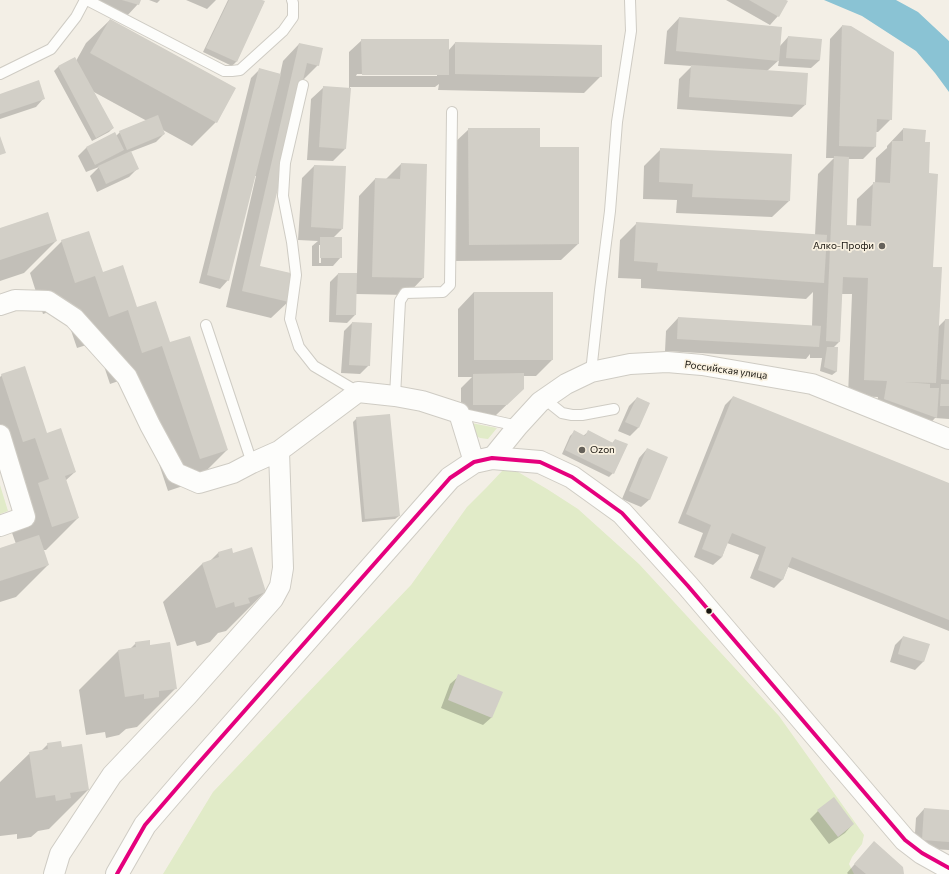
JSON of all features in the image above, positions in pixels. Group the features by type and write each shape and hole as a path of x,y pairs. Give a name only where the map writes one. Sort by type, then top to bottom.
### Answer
{"main road":[{"path":"483,460 540,462 572,476 622,513 694,592 905,840 944,869"},
{"name":"Российская улица","path":"117,874 145,825 450,478 483,460"}],"street":[{"path":"0,305 15,300 48,301 74,318 127,377 150,425 176,473 199,483 233,473 279,451 358,392 422,401 458,413 483,460"},
{"name":"Российская улица","path":"483,460 540,402 566,384 591,372 630,364 667,362 702,365 812,384 949,439"},
{"path":"0,435 26,517 0,526"},
{"path":"54,874 60,854 112,775 187,696 274,599 280,586 283,568 279,451"}],"lane":[{"path":"0,74 51,49 76,17 86,0 224,71 240,70 283,31 293,17 294,2 292,0"},
{"path":"591,372 610,211 617,122 631,31 630,0"},
{"path":"303,85 285,163 283,196 292,242 296,275 290,319 299,347 314,366 358,392"},
{"path":"395,396 400,301 405,293 443,292 450,285 452,112"},
{"path":"206,325 252,463"},
{"path":"546,398 562,413 572,415 582,415 614,409"},
{"path":"458,413 518,426"}],"green space":[{"path":"471,423 497,428 488,439 480,438 476,436"},
{"path":"503,470 518,472 578,509 639,564 779,716 864,835 862,844 852,857 849,864 854,874 163,874 213,792 411,585 467,507"},
{"path":"0,485 8,511 0,514"}],"water":[{"path":"824,0 896,0 918,12 949,41 949,92 916,51 862,16"}],"building":[{"path":"122,0 141,0 139,5"},
{"path":"229,0 265,1 237,62 206,48"},
{"path":"749,0 786,0 788,1 779,17"},
{"path":"679,17 782,27 779,61 676,51"},
{"path":"110,19 236,88 217,123 90,53"},
{"path":"842,25 851,26 894,52 892,120 877,119 876,147 839,146"},
{"path":"788,36 822,39 820,60 786,58"},
{"path":"361,39 449,39 449,75 362,75"},
{"path":"455,42 602,45 602,77 455,74"},
{"path":"299,43 323,48 319,66 307,63 260,266 295,274 289,302 242,291"},
{"path":"75,57 114,128 96,138 58,66"},
{"path":"691,65 808,73 806,105 689,97"},
{"path":"259,68 281,74 229,281 207,275"},
{"path":"39,80 45,99 0,114 0,94"},
{"path":"323,86 351,88 346,149 319,147"},
{"path":"158,115 165,134 127,150 119,131"},
{"path":"468,128 540,128 540,147 579,147 579,244 469,245"},
{"name":"Алко-Профи","path":"903,128 926,130 925,142 930,142 929,173 938,174 933,267 942,267 936,383 904,382 930,384 930,388 939,388 937,418 884,399 887,381 864,380 868,278 843,277 840,342 826,341 834,156 849,157 847,225 871,226 873,182 890,183 892,141 903,141"},
{"path":"115,132 124,150 95,165 86,147"},
{"path":"0,136 6,153 0,155"},
{"path":"660,148 792,154 790,201 692,197 693,184 659,182"},
{"path":"131,151 139,169 106,184 98,166"},
{"path":"401,163 427,164 424,278 372,277 375,178 400,179"},
{"path":"314,165 346,166 343,229 311,227"},
{"path":"48,212 57,241 0,260 0,228"},
{"path":"636,222 827,235 824,283 657,271 658,263 634,261"},
{"path":"89,231 103,272 123,265 137,307 156,301 170,342 190,336 228,450 200,459 162,346 142,353 128,310 109,317 95,276 75,283 61,240"},
{"path":"320,237 342,237 342,258 320,258"},
{"path":"338,273 357,273 356,315 336,315"},
{"path":"474,292 553,292 553,360 474,360"},
{"path":"678,317 821,326 819,347 677,339"},
{"path":"945,319 949,319 949,380 941,379"},
{"path":"352,322 372,323 370,366 349,365"},
{"path":"827,347 838,347 837,372 824,367"},
{"path":"25,366 47,433 61,428 76,472 65,476 79,518 52,527 38,483 49,479 35,438 23,442 1,374"},
{"path":"524,373 524,389 507,405 473,405 473,374"},
{"path":"941,384 949,384 949,406 940,406"},
{"path":"733,396 949,483 949,620 792,557 783,580 758,570 766,547 732,533 722,557 702,549 711,525 686,514"},
{"path":"637,397 650,403 639,428 625,422"},
{"path":"390,414 400,516 365,519 356,417"},
{"path":"574,430 585,436 588,430 613,443 615,439 628,444 614,474 565,450"},
{"path":"647,448 668,457 650,500 629,491"},
{"path":"39,535 49,565 0,581 0,548"},
{"path":"252,547 266,592 248,598 250,603 235,607 234,602 216,608 202,563 219,557 218,552 232,548 233,553"},
{"path":"903,636 930,644 924,662 898,654"},
{"path":"150,640 150,645 170,642 177,689 159,691 159,697 144,699 144,694 125,697 118,650 136,647 135,642"},
{"path":"458,674 503,692 492,718 448,700"},
{"path":"61,741 62,747 82,744 89,790 70,793 71,798 56,801 55,795 36,798 29,752 48,749 47,743"},
{"path":"834,797 854,824 838,837 817,810"},
{"path":"924,808 949,810 949,842 922,840"},
{"path":"874,841 903,867 904,874 866,874 854,864"}],"transit line":[{"path":"117,874 145,825 450,478 474,462 492,458 540,462 572,477 622,513 688,586 905,840 922,853 949,868"}],"place":[{"name":"Алко-Профи","path":"882,246"},
{"name":"Ozon","path":"582,450"}]}
